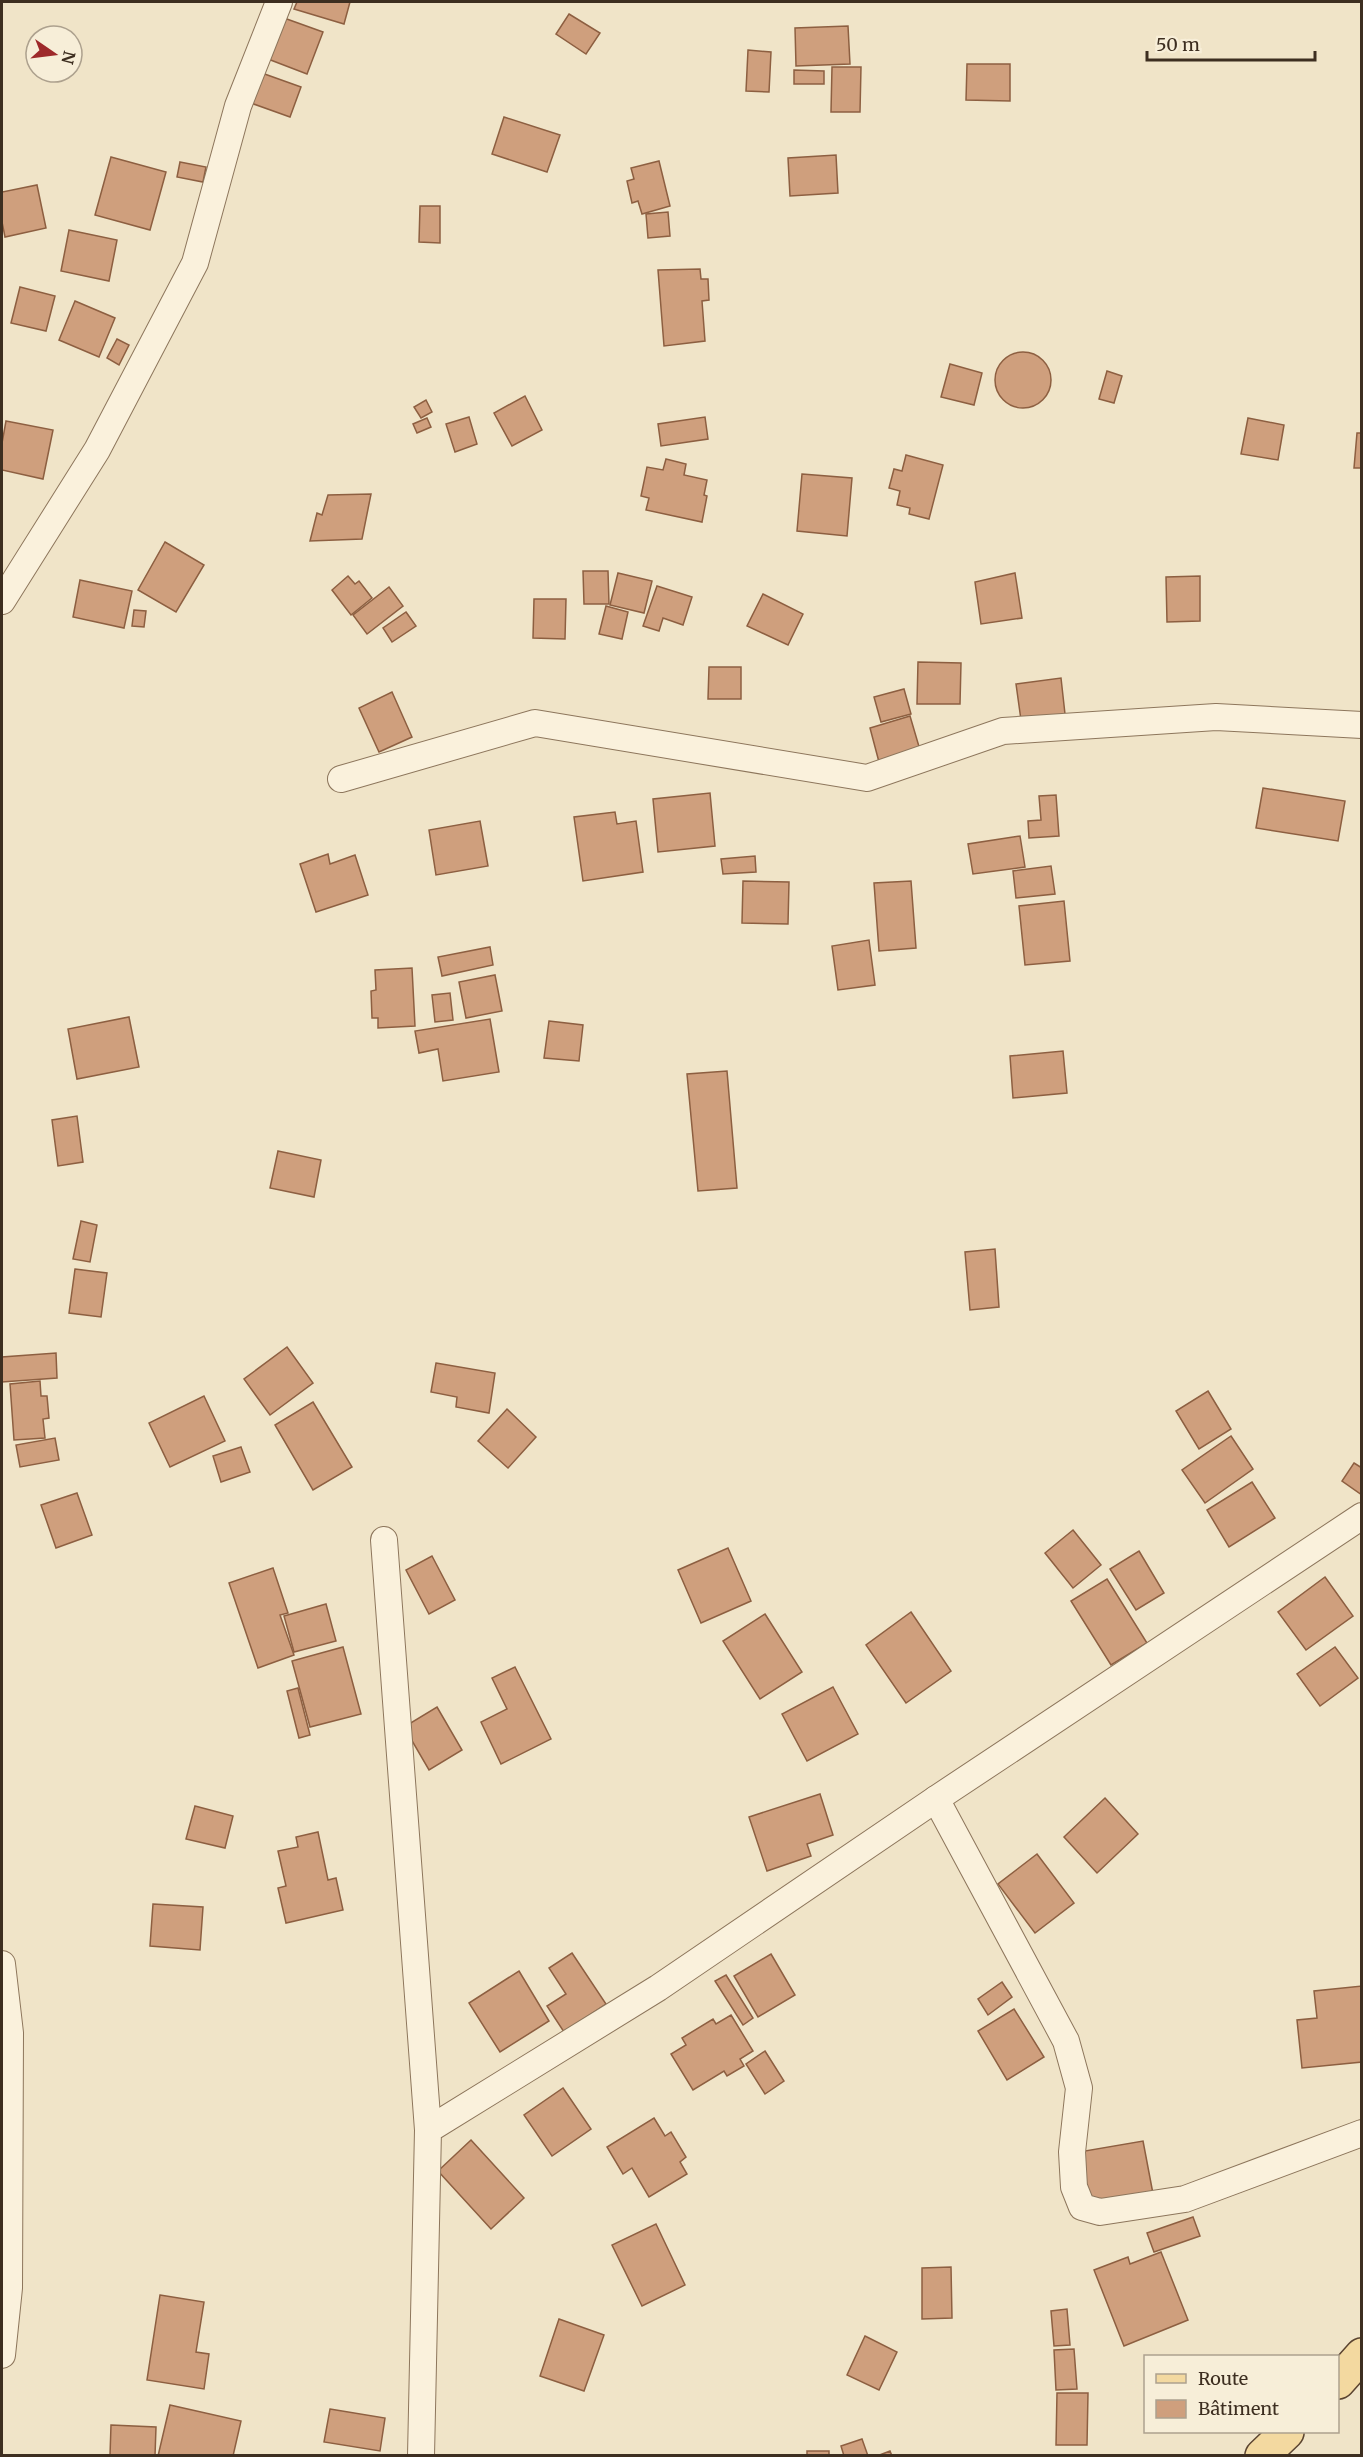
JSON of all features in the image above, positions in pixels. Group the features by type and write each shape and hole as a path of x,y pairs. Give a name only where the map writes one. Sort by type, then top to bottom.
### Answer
{"main road":[{"path":"1339,2381 1362,2355"},
{"path":"1262,2456 1286,2433"}],"street":[{"path":"2,601 97,450 195,263 238,106 279,2"},
{"path":"341,779 534,723 867,778 1003,731 1216,717 1362,725"},
{"path":"428,2130 658,1988 936,1799 1362,1516"},
{"path":"384,1540 428,2130 421,2456"},
{"path":"936,1799 1066,2041 1079,2088 1072,2152 1074,2187 1082,2207 1100,2212 1185,2199 1362,2133"},
{"path":"2,1964 10,2033 9,2288 2,2355"}],"building":[{"path":"297,2 350,2 344,24 294,9"},
{"path":"569,14 600,33 586,54 556,34"},
{"path":"284,18 323,32 307,74 268,59"},
{"path":"848,26 850,64 796,66 795,28"},
{"path":"748,50 771,52 769,92 746,91"},
{"path":"967,64 1010,64 1010,101 966,100"},
{"path":"832,67 861,67 860,112 831,112"},
{"path":"794,70 824,71 824,84 794,84"},
{"path":"259,72 301,87 290,117 248,102"},
{"path":"504,117 560,135 547,172 492,154"},
{"path":"836,155 838,193 790,196 788,158"},
{"path":"111,157 166,172 150,230 95,215"},
{"path":"659,161 670,206 642,214 638,201 632,203 627,181 634,179 631,168"},
{"path":"180,162 206,167 203,182 177,177"},
{"path":"37,185 46,228 5,237 2,222 2,192"},
{"path":"420,206 440,206 440,243 419,242"},
{"path":"668,212 670,236 648,238 646,214"},
{"path":"69,230 117,240 109,281 61,271"},
{"path":"700,269 701,279 708,279 709,300 702,301 705,341 664,346 658,270"},
{"path":"20,287 55,296 46,331 11,323"},
{"path":"75,301 115,318 99,357 59,340"},
{"path":"117,339 129,345 119,365 107,358"},
{"path":"1017,352 1029,352 1039,356 1047,364 1051,380 1047,396 1039,404 1029,408 1017,408 1007,404 999,396 995,386 995,374 999,364 1007,356"},
{"path":"950,364 982,373 974,405 941,397"},
{"path":"1107,371 1122,376 1114,403 1099,399"},
{"path":"525,396 542,430 512,446 494,413"},
{"path":"426,400 432,412 421,418 414,407"},
{"path":"469,417 477,444 455,452 446,424"},
{"path":"705,417 708,439 661,446 658,424"},
{"path":"427,418 431,427 417,433 413,424"},
{"path":"1248,418 1284,425 1278,460 1241,454"},
{"path":"6,421 53,430 43,479 2,470 2,443"},
{"path":"1357,433 1362,433 1362,468 1354,468"},
{"path":"906,455 943,465 929,519 909,514 910,508 897,505 900,491 889,488 894,469 902,471"},
{"path":"666,459 686,464 684,475 707,480 704,495 707,496 702,522 646,510 649,498 641,496 647,467 663,470"},
{"path":"802,474 852,478 847,536 797,531"},
{"path":"371,494 362,539 310,541 317,513 322,515 328,495"},
{"path":"165,542 204,565 176,612 138,590"},
{"path":"583,571 608,571 609,604 584,604"},
{"path":"618,573 652,581 644,613 610,605"},
{"path":"1015,573 1022,618 981,624 975,582"},
{"path":"348,576 355,584 359,581 372,598 351,615 332,590"},
{"path":"1200,576 1200,621 1167,622 1166,577"},
{"path":"80,580 132,591 124,628 73,617"},
{"path":"657,586 692,597 683,625 663,618 659,631 643,626"},
{"path":"389,587 403,606 367,634 353,615"},
{"path":"763,594 803,614 788,645 747,626"},
{"path":"534,599 566,599 565,639 533,638"},
{"path":"606,606 628,612 622,639 599,634"},
{"path":"134,610 146,611 144,627 132,626"},
{"path":"406,612 416,626 392,642 383,628"},
{"path":"918,662 961,663 960,704 917,704"},
{"path":"709,667 741,667 741,699 708,699"},
{"path":"1061,678 1065,714 1021,720 1016,684"},
{"path":"904,689 911,714 881,722 874,697"},
{"path":"392,692 412,737 379,752 359,708"},
{"path":"910,716 920,750 879,762 870,728"},
{"path":"1263,788 1345,801 1338,841 1256,828"},
{"path":"710,793 715,846 658,852 653,799"},
{"path":"1056,795 1059,836 1029,838 1028,821 1041,820 1039,796"},
{"path":"615,812 617,824 636,821 643,872 583,881 574,817"},
{"path":"480,821 488,866 436,875 429,830"},
{"path":"1020,836 1025,867 973,874 968,844"},
{"path":"328,854 330,864 355,855 368,895 316,912 300,864"},
{"path":"755,856 756,872 723,874 721,859"},
{"path":"1051,866 1055,894 1016,898 1013,871"},
{"path":"743,881 789,882 788,924 742,923"},
{"path":"911,881 916,948 879,951 874,883"},
{"path":"1064,901 1070,961 1025,965 1019,906"},
{"path":"869,940 875,985 838,990 832,946"},
{"path":"490,947 493,965 442,976 438,957"},
{"path":"412,968 415,1026 378,1028 378,1018 372,1018 371,991 376,990 375,970"},
{"path":"495,975 502,1011 466,1018 459,982"},
{"path":"450,993 453,1020 435,1022 432,995"},
{"path":"129,1017 139,1067 77,1079 68,1029"},
{"path":"490,1019 499,1072 443,1081 438,1049 419,1053 415,1031"},
{"path":"549,1021 583,1025 579,1061 544,1058"},
{"path":"1063,1051 1067,1093 1013,1098 1010,1056"},
{"path":"727,1071 737,1188 698,1191 687,1074"},
{"path":"77,1116 83,1162 58,1166 52,1120"},
{"path":"278,1151 321,1160 314,1197 270,1188"},
{"path":"81,1221 97,1225 90,1262 73,1259"},
{"path":"995,1249 999,1307 970,1310 965,1252"},
{"path":"75,1269 107,1273 101,1317 69,1313"},
{"path":"287,1347 313,1383 270,1415 244,1379"},
{"path":"56,1353 57,1378 2,1382 2,1357"},
{"path":"436,1363 495,1373 489,1413 456,1407 457,1397 431,1392"},
{"path":"40,1381 41,1396 47,1396 49,1418 43,1419 45,1438 14,1440 10,1384"},
{"path":"1208,1391 1231,1429 1199,1449 1176,1411"},
{"path":"204,1396 225,1441 170,1467 149,1423"},
{"path":"313,1402 352,1467 313,1490 275,1425"},
{"path":"507,1409 536,1437 508,1468 478,1441"},
{"path":"1231,1436 1253,1469 1205,1503 1182,1470"},
{"path":"55,1438 59,1460 20,1467 16,1445"},
{"path":"241,1447 250,1472 221,1482 213,1456"},
{"path":"1354,1463 1362,1468 1362,1495 1342,1481"},
{"path":"1252,1482 1275,1518 1229,1547 1207,1510"},
{"path":"77,1493 92,1535 56,1548 41,1505"},
{"path":"1073,1530 1101,1565 1073,1588 1045,1553"},
{"path":"728,1548 751,1601 701,1623 678,1570"},
{"path":"1139,1551 1164,1593 1136,1610 1110,1569"},
{"path":"432,1556 455,1600 429,1614 406,1570"},
{"path":"273,1568 288,1613 280,1615 294,1655 258,1668 229,1583"},
{"path":"1325,1577 1353,1616 1306,1650 1278,1612"},
{"path":"1107,1579 1147,1643 1111,1665 1071,1601"},
{"path":"326,1604 336,1641 294,1652 284,1616"},
{"path":"911,1612 951,1671 906,1703 866,1645"},
{"path":"765,1614 802,1672 760,1699 723,1641"},
{"path":"343,1647 361,1714 310,1727 292,1661"},
{"path":"1335,1647 1358,1678 1320,1706 1297,1674"},
{"path":"515,1667 551,1739 501,1764 481,1722 507,1709 492,1678"},
{"path":"833,1687 858,1734 807,1761 782,1714"},
{"path":"298,1688 310,1735 299,1738 287,1691"},
{"path":"437,1707 462,1750 429,1770 404,1727"},
{"path":"820,1794 833,1835 807,1844 811,1856 767,1871 749,1817"},
{"path":"1105,1798 1138,1834 1097,1873 1064,1837"},
{"path":"195,1806 233,1816 225,1848 186,1839"},
{"path":"318,1832 328,1880 336,1878 343,1910 286,1923 278,1888 286,1886 278,1851 298,1847 296,1837"},
{"path":"1037,1854 1074,1903 1035,1933 998,1884"},
{"path":"153,1904 203,1907 200,1950 150,1946"},
{"path":"572,1953 606,2004 564,2032 547,2006 566,1994 549,1968"},
{"path":"771,1954 795,1995 758,2017 734,1976"},
{"path":"519,1971 549,2021 500,2052 469,2003"},
{"path":"726,1975 753,2018 743,2025 715,1981"},
{"path":"1002,1982 1012,1997 988,2015 978,1999"},
{"path":"1362,1986 1362,2062 1302,2068 1297,2020 1317,2018 1314,1991"},
{"path":"1014,2009 1044,2057 1007,2080 978,2031"},
{"path":"731,2015 753,2051 740,2059 744,2066 727,2076 724,2071 693,2090 671,2054 686,2045 682,2038 713,2019 716,2024"},
{"path":"765,2051 784,2081 765,2094 746,2064"},
{"path":"563,2088 591,2129 552,2156 524,2115"},
{"path":"654,2118 665,2136 671,2132 686,2157 680,2162 687,2174 649,2197 632,2168 623,2174 607,2147"},
{"path":"471,2140 524,2198 491,2229 438,2171"},
{"path":"1143,2141 1154,2199 1084,2212 1073,2153"},
{"path":"1193,2217 1200,2236 1154,2252 1147,2233"},
{"path":"656,2224 685,2285 642,2306 612,2245"},
{"path":"1161,2252 1188,2320 1124,2346 1094,2270 1128,2257 1130,2264"},
{"path":"951,2267 952,2318 922,2319 922,2268"},
{"path":"160,2295 204,2302 196,2352 209,2354 204,2389 147,2380"},
{"path":"1067,2309 1070,2345 1054,2346 1051,2311"},
{"path":"559,2319 604,2335 584,2391 540,2376"},
{"path":"865,2336 897,2352 879,2390 847,2375"},
{"path":"1074,2349 1077,2389 1056,2390 1054,2350"},
{"path":"1057,2393 1088,2393 1087,2445 1056,2445"},
{"path":"170,2405 241,2421 233,2456 158,2456"},
{"path":"330,2409 385,2418 380,2451 324,2442"},
{"path":"111,2425 156,2427 155,2456 110,2456"},
{"path":"862,2439 868,2456 844,2456 841,2446"},
{"path":"807,2451 829,2451 829,2456 807,2456"},
{"path":"890,2451 892,2456 877,2456"}]}
